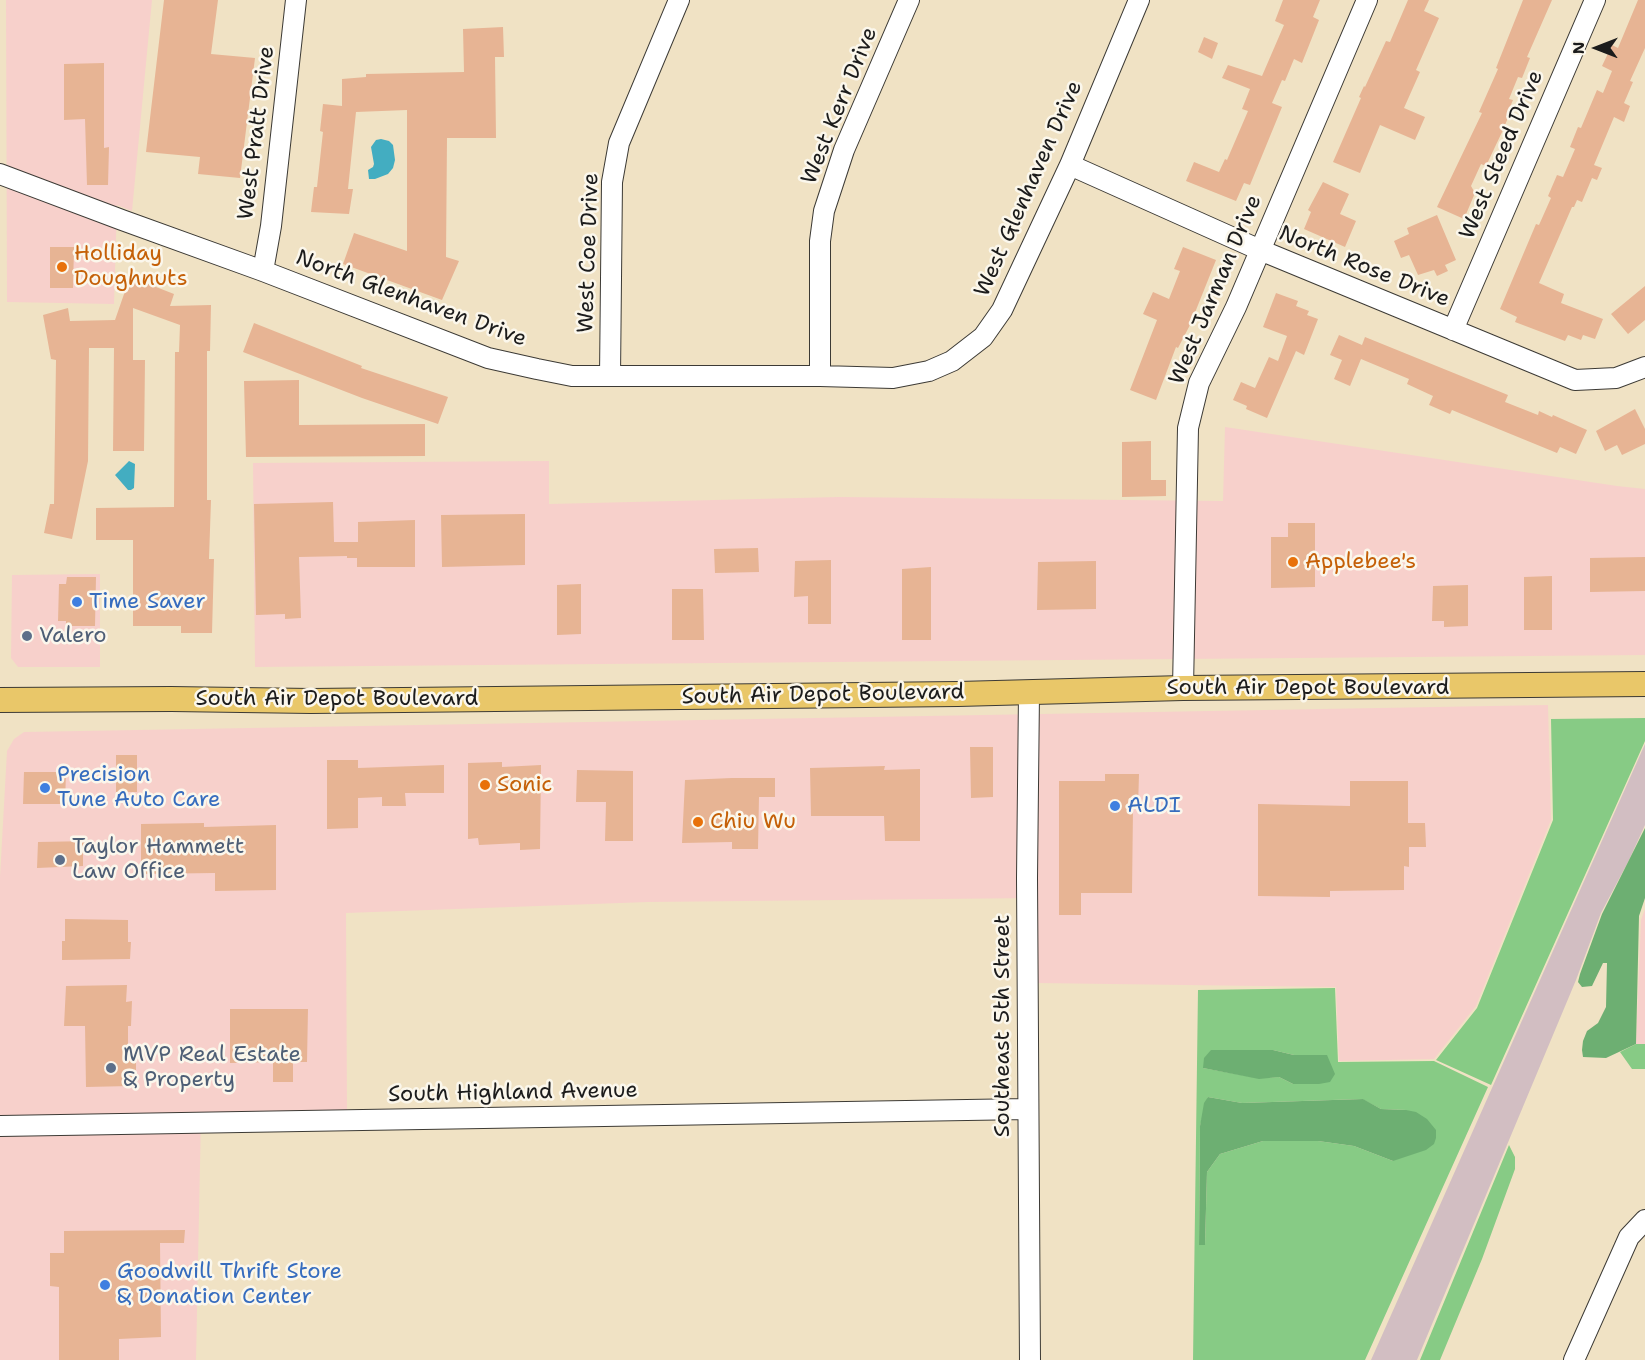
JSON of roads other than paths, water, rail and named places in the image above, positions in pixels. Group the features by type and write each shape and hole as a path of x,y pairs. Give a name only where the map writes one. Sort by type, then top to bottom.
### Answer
{"main road":[{"name":"South Air Depot Boulevard","path":"0,700 171,699 284,702 1029,693 1183,688 1645,684"}],"street":[{"name":"West Pratt Drive","path":"263,271 271,226 296,0"},
{"name":"West Coe Drive","path":"610,376 612,182 619,143 679,0"},
{"name":"West Kerr Drive","path":"820,376 820,241 824,211 844,150 909,0"},
{"name":"West Glenhaven Drive","path":"929,370 952,361 983,337 1002,310 1070,165 1139,0"},
{"name":"West Jarman Drive","path":"1183,688 1188,428 1199,383 1236,308 1367,0"},
{"name":"West Steed Drive","path":"1453,330 1595,0"},
{"name":"North Rose Drive","path":"1070,165 1260,250 1575,380 1616,378 1645,367"},
{"name":"North Glenhaven Drive","path":"0,174 263,271 489,358 572,376 892,378 929,370"},
{"name":"Southeast 5th Street","path":"1029,693 1027,1109 1030,1360"},
{"name":"South Highland Avenue","path":"0,1126 1027,1109"},
{"path":"1574,1360 1629,1237 1645,1220"}],"water":[{"path":"381,139 393,145 395,160 393,168 388,174 369,179 368,170 374,164 371,147 376,140"},
{"path":"129,461 135,464 134,488 131,490 128,490 115,475"}],"place":[{"name":"Holliday Doughnuts","path":"62,267"},
{"name":"Applebee's","path":"1293,562"},
{"name":"Time Saver","path":"77,602"},
{"name":"Valero","path":"27,636"},
{"name":"Sonic","path":"485,785"},
{"name":"Precision Tune Auto Care","path":"45,788"},
{"name":"ALDI","path":"1115,806"},
{"name":"Chiu Wu","path":"698,822"},
{"name":"Taylor Hammett Law Office","path":"60,860"},
{"name":"MVP Real Estate & Property","path":"111,1068"},
{"name":"Goodwill Thrift Store & Donation Center","path":"105,1285"}]}
